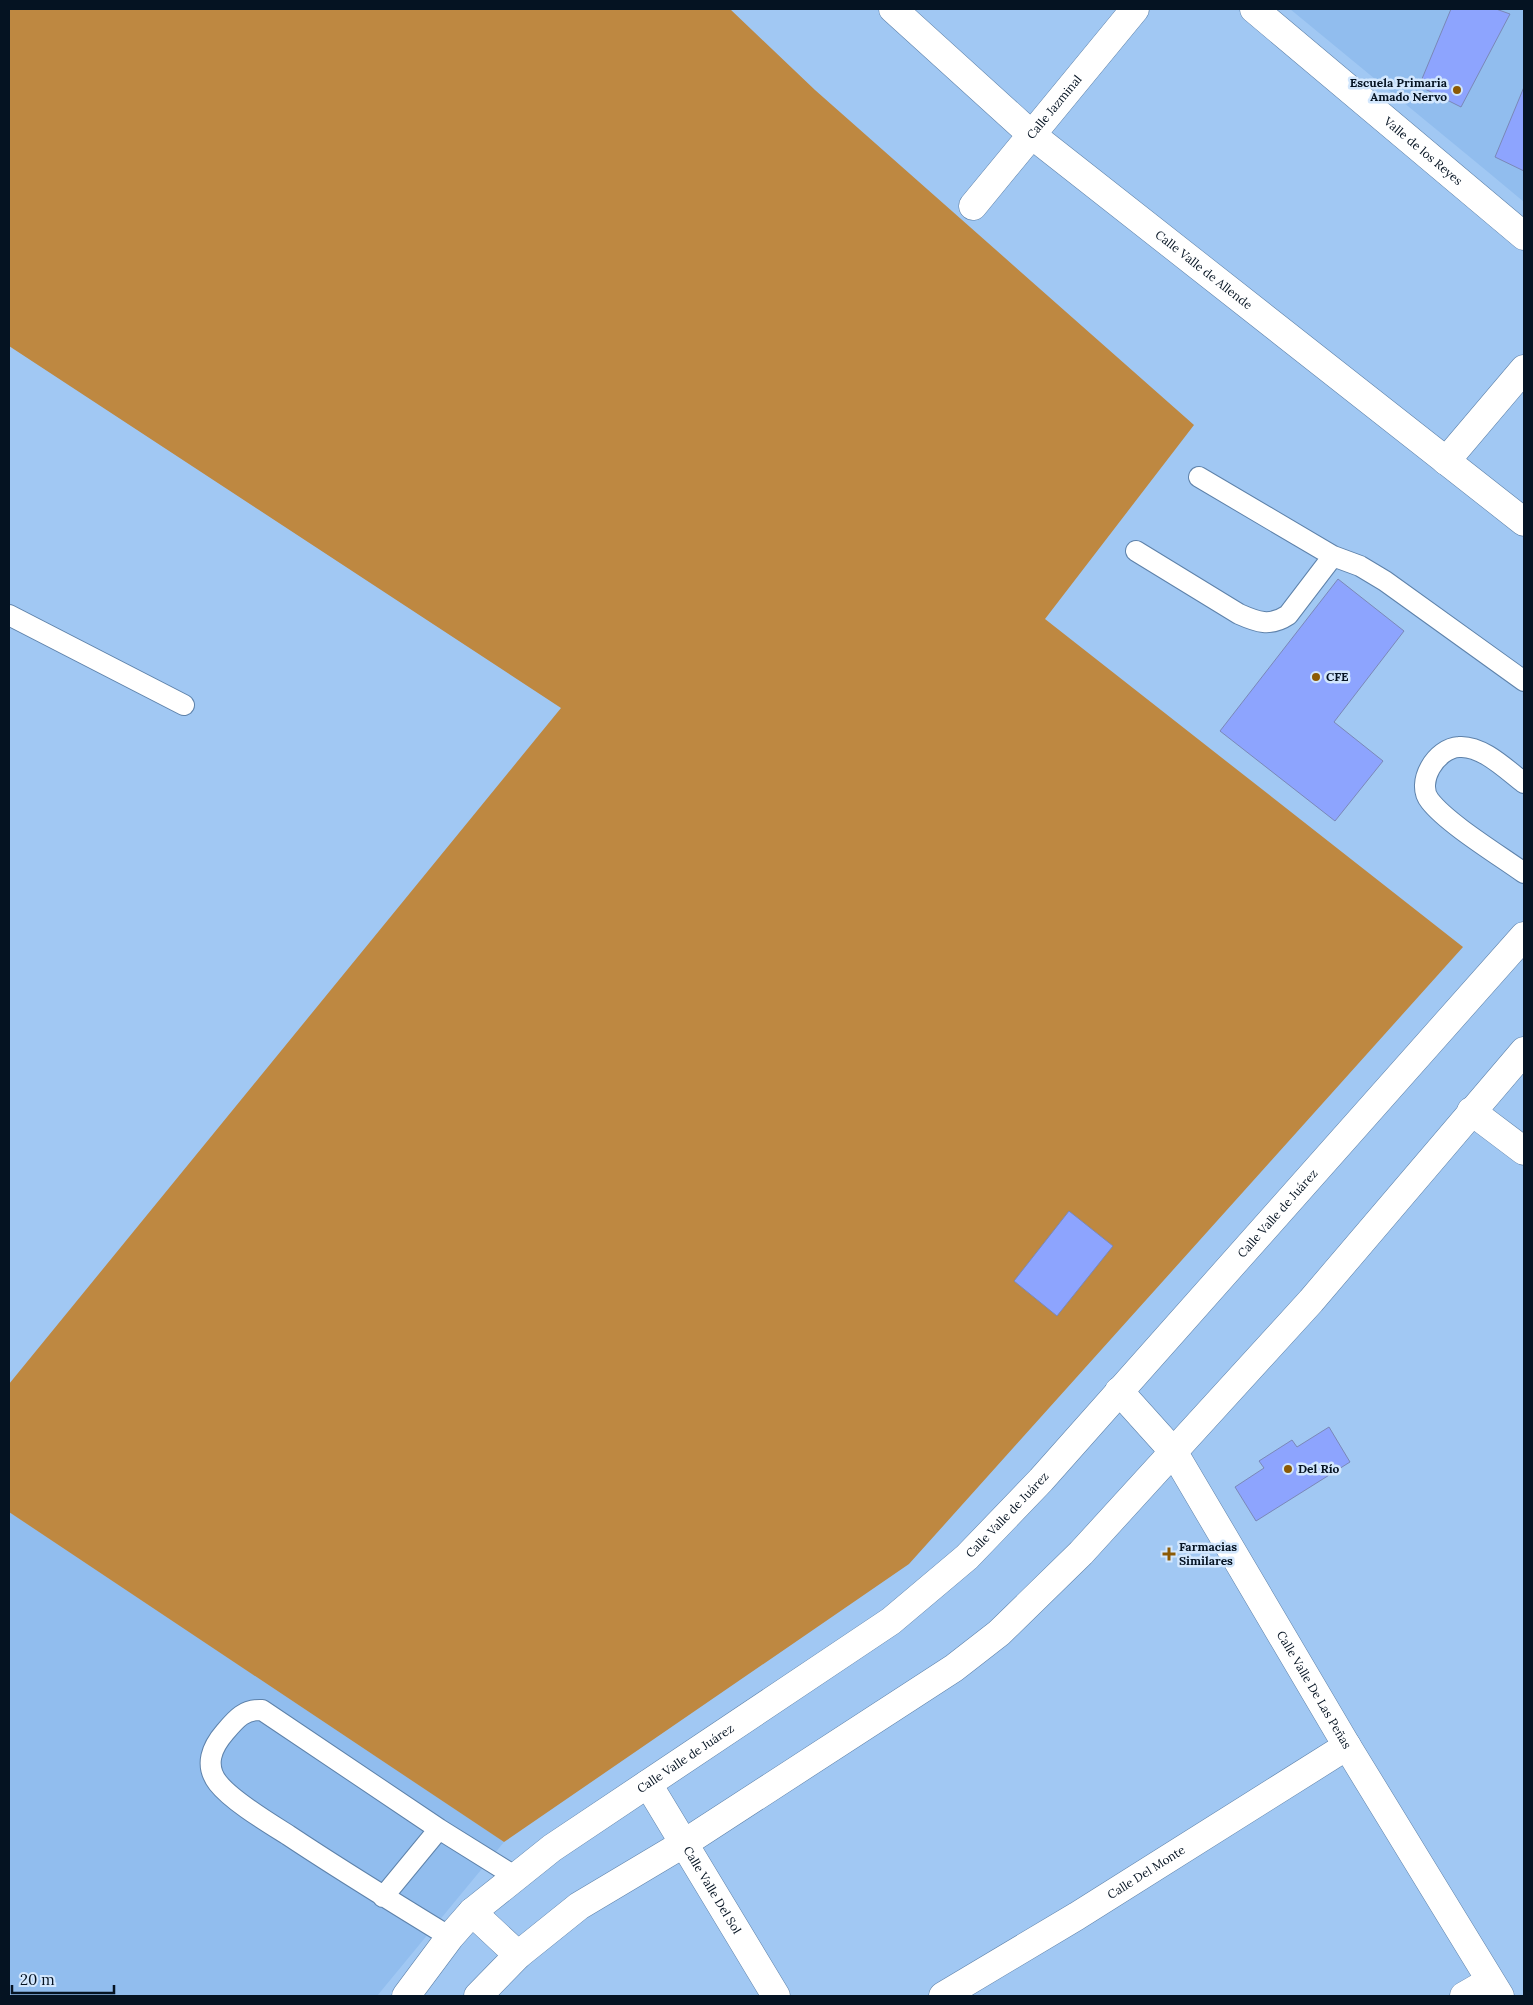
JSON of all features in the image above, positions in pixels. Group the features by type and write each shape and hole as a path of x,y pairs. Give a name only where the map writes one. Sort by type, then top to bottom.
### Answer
{"street":[{"name":"Calle Valle de Allende","path":"893,9 1032,135 1524,522"},
{"name":"Calle Jazminal","path":"973,206 1135,9"},
{"name":"Valle de los Reyes","path":"1254,9 1524,236"},
{"path":"1446,461 1524,369"},
{"name":"Calle Valle de Juárez","path":"406,1996 450,1937 472,1912 552,1848 890,1621 967,1557 1041,1480 1119,1391 1519,953"},
{"path":"478,1996 518,1955 579,1906 683,1844 954,1668 999,1633 1081,1553 1311,1301 1524,1051"},
{"path":"1472,1111 1524,1150"},
{"name":"Calle Valle De Las Peñas","path":"1119,1391 1173,1451 1347,1746 1495,1989"},
{"name":"Calle Del Monte","path":"943,1996 1077,1916 1347,1746"},
{"name":"Calle Valle Del Sol","path":"648,1784 776,1996"},
{"path":"472,1912 518,1955"},
{"path":"1464,1996 1495,1989"}],"lane":[{"path":"1199,477 1333,556 1360,566 1385,580 1524,682"},
{"path":"1136,551 1239,614 1255,622 1268,624 1279,622 1288,615 1333,556"},
{"path":"9,615 184,704"},
{"path":"1524,783 1480,752 1458,746 1442,753 1428,771 1424,787 1429,800 1444,815 1524,873"},
{"path":"450,1937 383,1897 262,1818 218,1782 210,1757 214,1744 239,1715 252,1709 262,1710 439,1829 516,1877"},
{"path":"383,1897 439,1829"}],"shaded area":[{"path":"9,9 730,9 815,90 1194,425 1045,619 1463,947 909,1564 504,1842 9,1512 9,1384 561,708 9,346"},
{"name":"Escuela Primaria Amado Nervo","path":"1290,9 1524,9 1524,202 1488,172"},
{"path":"9,1512 504,1842 377,1996 9,1996"}],"building":[{"path":"1451,9 1496,9 1510,14 1461,107 1419,86"},
{"path":"1524,87 1524,171 1495,157"},
{"name":"CFE","path":"1338,579 1404,631 1334,722 1383,761 1335,821 1220,731"},
{"path":"1069,1211 1113,1246 1057,1316 1014,1281"},
{"path":"1329,1427 1350,1462 1256,1521 1235,1487 1264,1468 1259,1461 1292,1440 1297,1447"}],"place":[{"name":"Escuela Primaria Amado Nervo","path":"1457,90"},
{"name":"CFE","path":"1316,677"},
{"name":"Del Río","path":"1288,1469"},
{"name":"Farmacias Similares","path":"1169,1554"}]}
